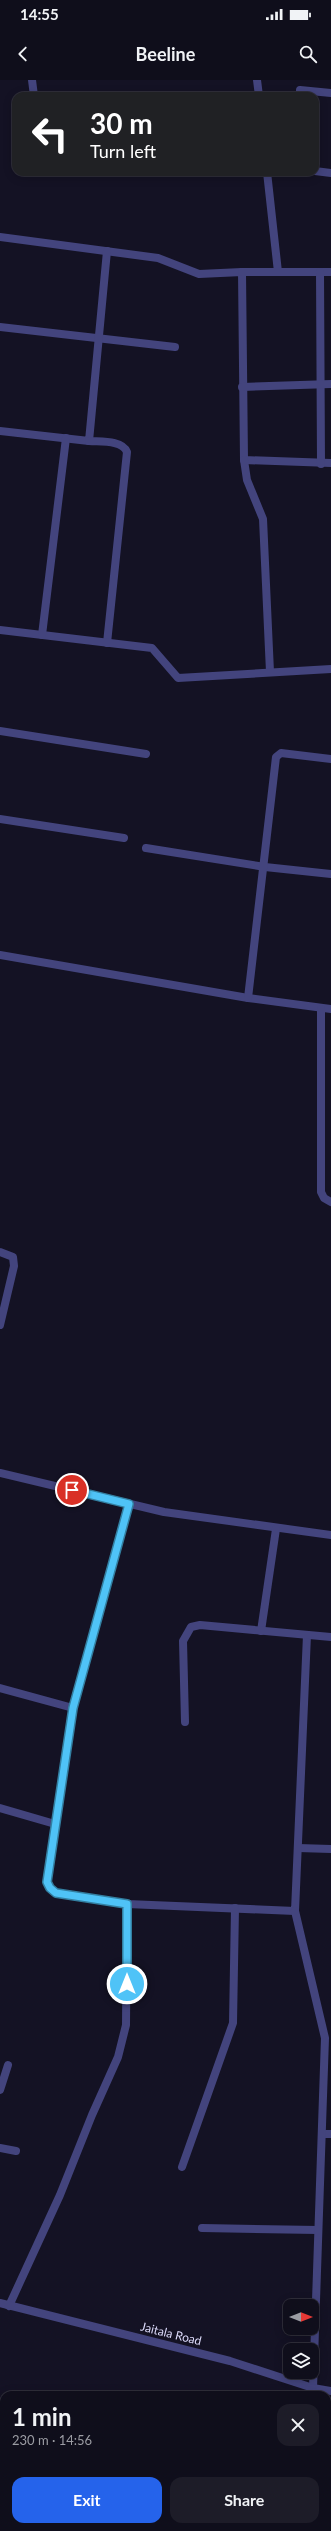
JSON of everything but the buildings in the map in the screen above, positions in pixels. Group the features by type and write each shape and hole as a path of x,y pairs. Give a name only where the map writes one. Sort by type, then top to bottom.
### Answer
{"street":[{"path":"32,80 34,92"},
{"path":"257,80 258,92"},
{"path":"300,90 331,93"},
{"path":"319,172 331,173"},
{"path":"267,176 278,272"},
{"path":"0,237 158,258 199,274 242,272 331,272"},
{"path":"89,441 97,339 107,251"},
{"path":"242,272 242,387 244,460 247,480 263,519 270,672"},
{"path":"320,272 321,464"},
{"path":"0,327 174,347"},
{"path":"242,387 331,384"},
{"path":"0,431 119,444 125,447 127,452 107,643"},
{"path":"42,635 66,438"},
{"path":"244,460 321,464 331,463"},
{"path":"0,630 152,648 178,678 331,669"},
{"path":"0,730 146,754"},
{"path":"248,998 265,867 276,757 281,753 331,759"},
{"path":"0,819 124,838"},
{"path":"146,848 265,867 331,874"},
{"path":"0,955 248,998 321,1009 331,1009"},
{"path":"321,1009 321,1192 324,1198 331,1202"},
{"path":"0,1252 12,1257 14,1266 0,1325"},
{"path":"0,1473 164,1512 276,1529 331,1535"},
{"path":"129,1504 73,1708 47,1882 50,1888 56,1893 127,1904 295,1911"},
{"path":"261,1631 276,1529"},
{"path":"185,1722 183,1641 186,1632 190,1627 200,1625 331,1637"},
{"path":"307,1635 295,1911 325,2038 313,2388"},
{"path":"0,1688 73,1708"},
{"path":"0,1808 55,1824"},
{"path":"298,1848 331,1849"},
{"path":"4,2305 60,2195 92,2115 118,2057 126,2025 127,1904"},
{"path":"182,2167 233,2023 235,1908"},
{"path":"0,2090 8,2066"},
{"path":"322,2134 331,2134"},
{"path":"0,2148 16,2151"},
{"path":"202,2228 318,2230"},
{"name":"Jaitala Road","path":"4,2305 230,2361 313,2388 331,2391"}],"route":[{"path":"72,1490 129,1504 73,1708 47,1882 50,1888 56,1893 127,1904 127,1984"}]}
